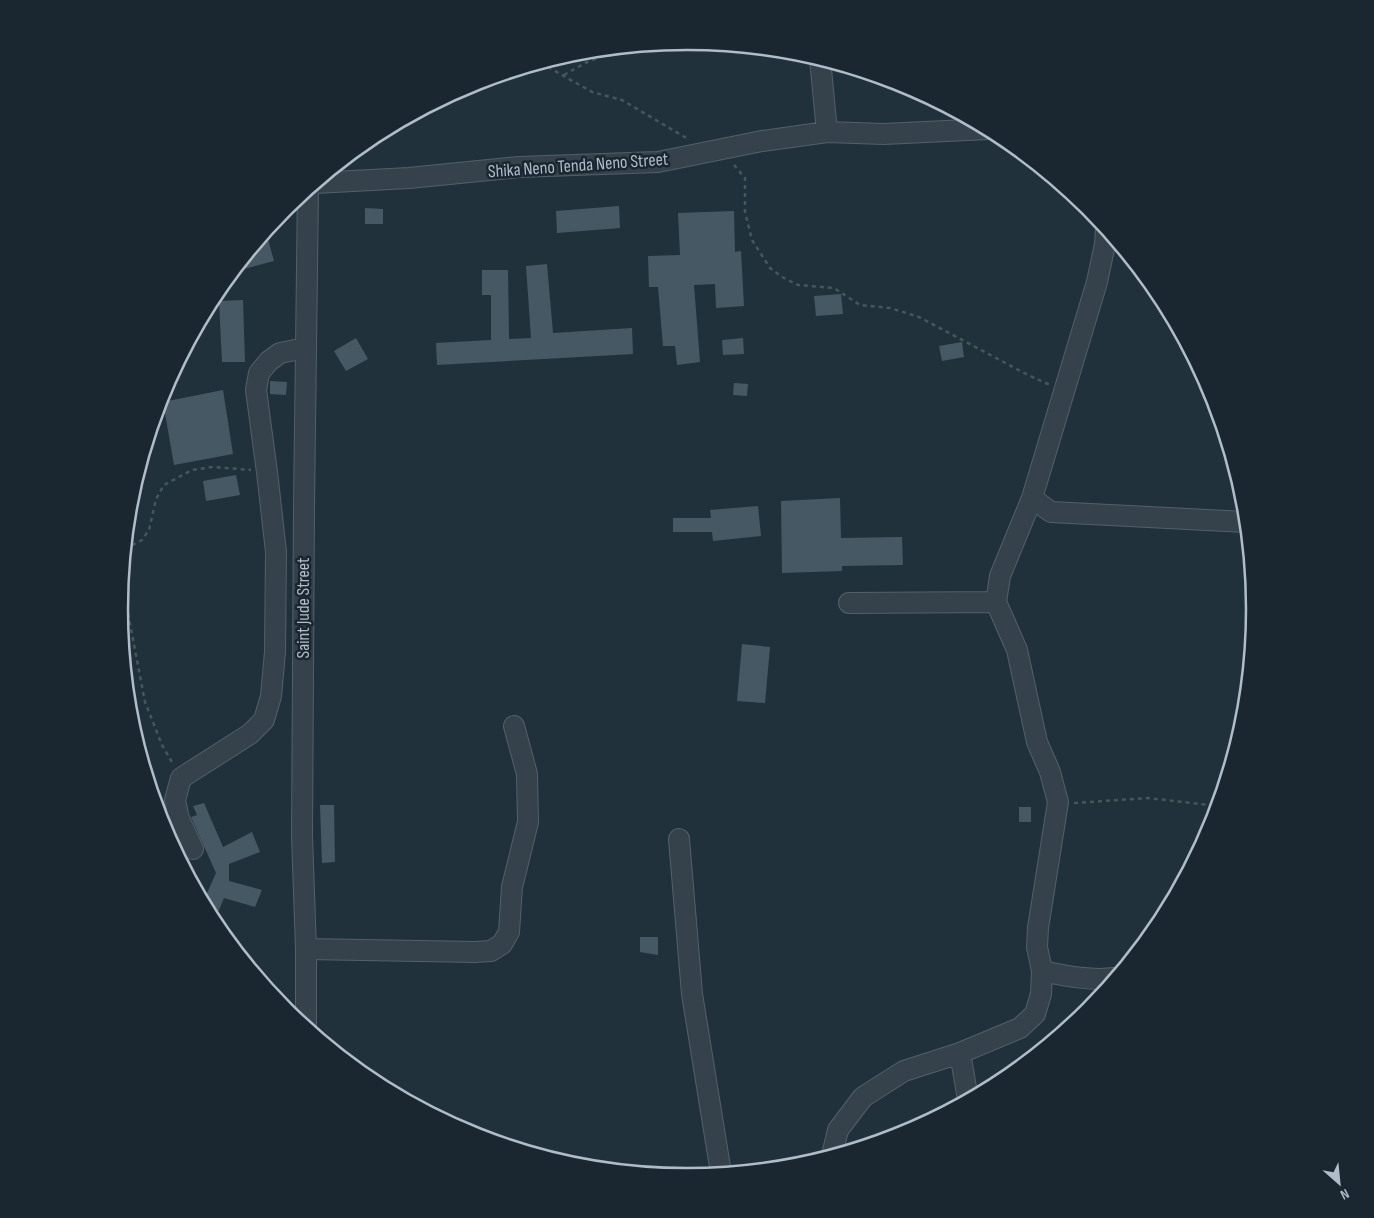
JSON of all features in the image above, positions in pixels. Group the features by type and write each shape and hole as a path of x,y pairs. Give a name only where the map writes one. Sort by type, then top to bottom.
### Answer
{"street":[{"path":"821,66 827,132"},
{"name":"Shika Neno Tenda Neno Street","path":"326,182 409,178 520,167 658,162 762,140 827,132 884,134 976,130"},
{"name":"Saint Jude Street","path":"306,1017 306,949 302,836 308,199"},
{"path":"834,1149 838,1130 863,1097 904,1071 960,1053 1020,1028 1035,1014 1041,994 1042,971 1037,947 1038,928 1058,802 1050,772 1037,742 1018,650 996,602 1000,576 1032,498 1097,282 1105,238"},
{"path":"192,849 179,819 175,800 181,778 250,734 264,720 271,696 275,652 276,552 268,472 256,390 258,373 269,361 280,353 305,348"},
{"path":"1032,498 1051,512 1239,522"},
{"path":"849,603 996,602"},
{"path":"306,949 475,952 491,951 502,944 508,932 512,887 528,822 527,774 514,726"},
{"path":"679,839 692,994 720,1167"},
{"path":"1042,971 1074,978 1106,979"},
{"path":"960,1053 967,1092"}],"path":[{"path":"564,75 599,57"},
{"path":"549,67 592,92 622,100 710,152"},
{"path":"732,162 745,178 745,212 752,240 770,268 782,277 798,285 834,288 860,305 890,308 919,317 1028,376 1063,390"},
{"path":"132,545 142,540 149,530 156,498 164,485 192,470 213,467 268,472"},
{"path":"128,614 145,702 162,745 181,778"},
{"path":"1058,802 1083,803 1148,798 1210,804"}],"building":[{"path":"619,206 620,228 557,233 556,211"},
{"path":"365,208 383,209 383,224 365,224"},
{"path":"734,211 735,252 741,251 744,306 716,308 715,284 694,285 700,362 677,365 675,346 663,346 658,287 649,287 648,256 680,255 678,213"},
{"path":"267,240 274,261 244,269"},
{"path":"547,264 553,333 632,328 633,354 437,365 436,343 491,340 491,295 482,295 482,270 508,270 509,339 531,338 526,266"},
{"path":"841,294 843,314 816,316 814,296"},
{"path":"243,300 245,362 222,362 220,301"},
{"path":"356,338 368,359 346,371 334,351"},
{"path":"743,338 744,354 723,355 722,340"},
{"path":"962,342 964,357 942,361 939,346"},
{"path":"270,381 287,382 286,395 270,394"},
{"path":"734,383 748,384 747,396 733,395"},
{"path":"223,390 233,454 174,465 165,412 169,401"},
{"path":"236,475 240,495 206,501 203,481"},
{"path":"840,498 841,538 902,537 903,565 842,566 842,571 782,573 781,501"},
{"path":"758,506 761,536 713,541 712,532 673,532 673,518 711,518 710,510"},
{"path":"742,644 770,647 765,703 737,701"},
{"path":"204,803 223,847 252,832 260,852 229,864 229,881 262,890 255,907 224,898 218,913 207,894 216,873 191,817 197,815 193,806"},
{"path":"320,805 334,805 335,862 322,863"},
{"path":"1019,807 1031,807 1031,822 1019,822"},
{"path":"640,937 658,937 658,955 640,952"}]}
